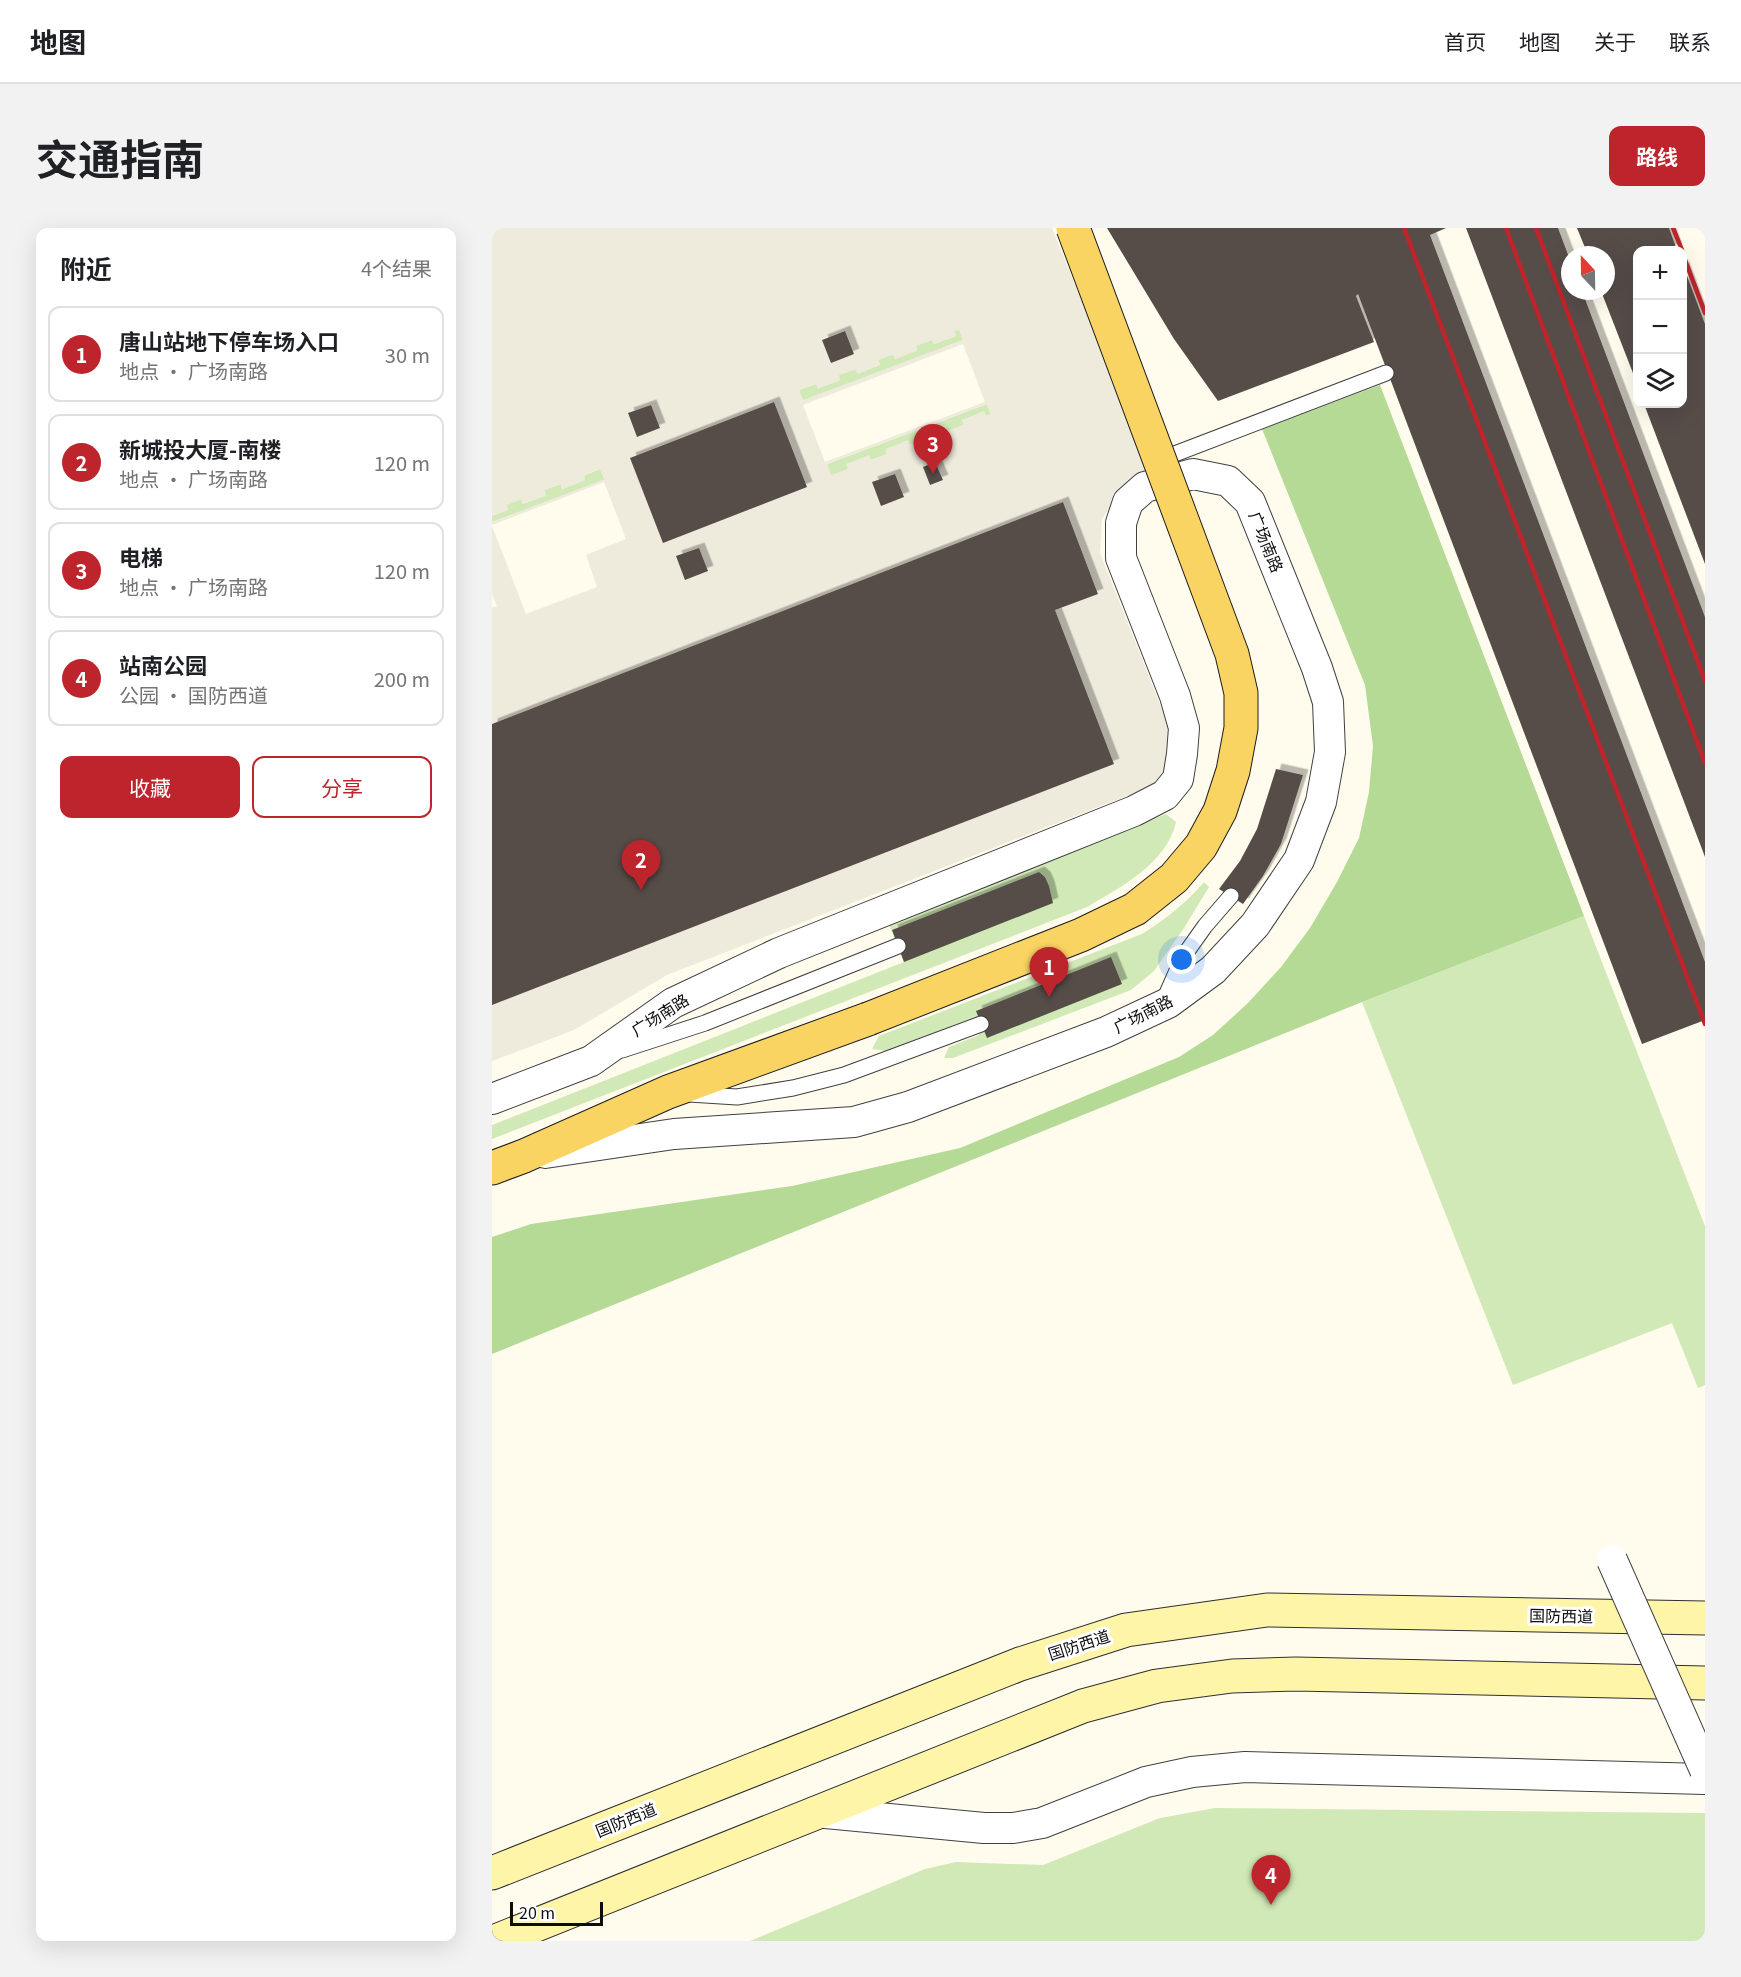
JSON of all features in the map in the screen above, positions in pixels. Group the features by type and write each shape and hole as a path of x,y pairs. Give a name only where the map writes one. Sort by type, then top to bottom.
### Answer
{"main road":[{"path":"524,1156 668,1092 868,1019 1081,935 1135,909 1174,878 1201,846 1220,811 1233,771 1241,728 1241,693 1232,654 1073,228"},
{"name":"广场南路","path":"492,1168 524,1156"},
{"name":"国防西道","path":"492,1873 1020,1664 1126,1630 1267,1610 1705,1618"},
{"path":"496,1941 1083,1706 1157,1686 1232,1676 1296,1674 1705,1683"}],"street":[{"name":"广场南路","path":"492,1099 591,1060 673,1003 779,953 1134,811 1164,795 1178,779 1184,728 1176,696 1121,558 1121,523 1128,502 1145,487 1193,474 1228,481 1250,502 1317,668 1328,702 1330,752 1321,802 1299,860 1255,925 1213,970 1161,1007 1106,1032 908,1107 854,1122 674,1134 524,1156"},
{"path":"1612,1560 1705,1770"},
{"path":"815,1812 984,1828 1013,1828 1042,1823 1146,1782 1192,1772 1245,1767 1705,1779"}],"lane":[{"path":"1159,460 1386,373"},
{"path":"1161,1007 1183,957 1205,926 1231,896"},
{"path":"591,1060 705,1023 897,946"},
{"path":"668,1092 737,1097 793,1088 844,1075 981,1024"}],"green space":[{"path":"959,329 963,340 803,401 799,390 816,384 818,388 840,380 838,375 856,369 857,373 880,365 878,360 893,354 895,359 917,350 915,346 932,340 934,344 956,336 954,331"},
{"path":"1380,385 1584,916 1362,1002 492,1354 492,1237 531,1224 792,1186 960,1148 1179,1057 1213,1035 1248,1003 1281,967 1310,928 1359,838 1369,792 1373,746 1365,685 1262,429"},
{"path":"987,404 991,414 986,416 984,412 962,420 964,425 947,431 945,426 924,434 925,439 910,445 908,441 886,449 887,454 871,460 869,456 847,465 848,469 831,476 827,464"},
{"path":"600,469 605,480 492,522 492,516 507,510 506,505 521,499 523,504 546,495 544,490 561,484 562,489 585,480 583,476"},
{"path":"1166,814 1176,822 1171,837 1153,862 1128,882 1087,907 492,1139 492,1125 904,962 888,922"},
{"path":"1204,882 1209,887 1184,928 1154,971 1131,990 953,1058 944,1058 949,1047 979,1035 972,1018 886,1051 872,1049 879,1036 1142,934 1175,910"},
{"path":"1584,916 1705,1226 1705,1385 1698,1388 1672,1323 1513,1385 1362,1002"},
{"path":"1215,1808 1705,1813 1705,1941 750,1941 925,1869 956,1862 1043,1865 1160,1818"}],"shaded area":[{"path":"492,228 1052,228 1095,334 1146,471 1127,482 1102,519 1100,553 1167,722 1172,740 1171,757 1162,776 1147,788 667,975 574,1030 492,1061 492,1005 1114,764 1055,610 1098,593 1063,502 492,724 492,608 497,606 492,594 492,526 526,614 597,587 586,555 626,539 604,482 492,525 492,522 605,479 600,469 584,475 585,480 562,489 561,484 544,490 546,496 523,504 521,499 507,505 508,510 492,516","holes":["959,330 963,340 803,400 799,390 816,384 818,389 840,380 839,375 855,369 858,374 880,365 878,360 893,354 895,359 917,351 916,346 932,340 934,344 956,336 954,331","845,331 854,354 822,340","963,344 985,402 825,462 803,405","987,404 990,414 986,416 984,411 962,420 964,425 947,431 945,426 923,434 925,439 910,445 908,440 886,449 887,454 871,460 869,455 846,464 848,469 831,475 827,464","651,405 660,428 637,437 628,414","935,462 943,480 930,485 923,467","895,474 904,496 872,482","699,549 708,571 685,580"]}],"building":[{"path":"1107,228 1446,228 1430,235 1705,962 1705,1020 1642,1044 1358,294 1356,296 1374,342 1218,401 1174,339"},
{"path":"1466,228 1558,228 1565,246 1561,246 1561,300 1585,300 1705,617 1705,857"},
{"path":"1577,228 1669,228 1676,246 1633,246 1633,373 1605,300 1615,300 1615,246 1584,246"},
{"path":"1687,276 1705,324 1705,564 1646,408 1687,408"},
{"path":"845,331 854,354 831,363 822,340"},
{"path":"774,402 807,487 663,543 630,458"},
{"path":"651,405 660,428 637,437 628,413"},
{"path":"935,462 943,480 930,485 923,467"},
{"path":"895,474 904,497 881,506 872,482"},
{"path":"1063,502 1098,594 1055,610 1114,764 492,1005 492,724"},
{"path":"699,548 708,571 685,580 676,556"},
{"path":"1276,769 1303,775 1281,844 1263,876 1243,904 1219,889 1240,861 1257,829"},
{"path":"1039,872 1045,877 1053,903 904,962 892,930"},
{"path":"1111,957 1122,984 987,1038 976,1011"}],"railway":[{"path":"1404,228 1705,1024"},
{"path":"1506,228 1705,763"},
{"path":"1536,228 1705,681"},
{"path":"1673,228 1680,246"},
{"path":"1687,265 1705,313"}],"place":[{"name":"电梯","path":"933,474"},
{"name":"新城投大厦-南楼","path":"641,890"},
{"name":"唐山站地下停车场入口","path":"1049,997"},
{"name":"站南公园","path":"1271,1905"}]}
